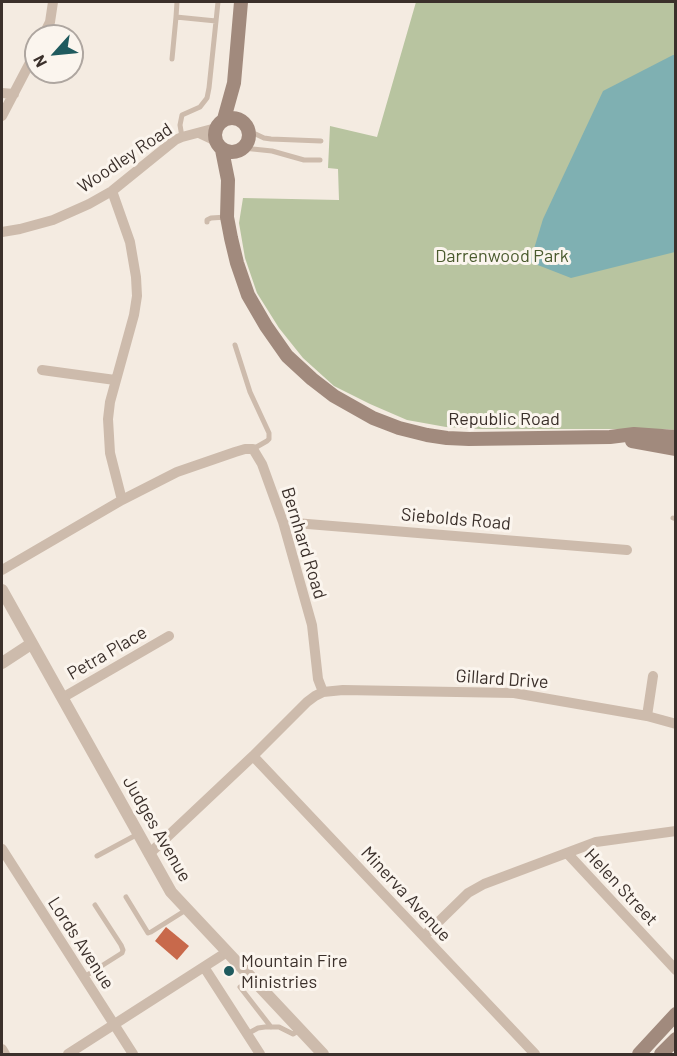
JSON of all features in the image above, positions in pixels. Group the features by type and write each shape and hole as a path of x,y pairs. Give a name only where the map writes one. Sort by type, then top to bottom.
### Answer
{"main road":[{"name":"Republic Road","path":"241,2 234,83 220,134 228,180 227,217 237,263 248,295 287,356 334,396 353,407 399,428 427,435 469,439 610,437 634,434 675,437"},
{"name":"Republic Road","path":"234,83 246,126"},
{"path":"235,117 246,126 249,138 247,144 241,149 229,152 220,134 235,117"},
{"name":"Republic Road","path":"228,180 241,149"},
{"name":"Republic Road","path":"610,437 675,450"},
{"path":"639,1054 675,1014"},
{"path":"662,1054 675,1039"}],"street":[{"path":"49,24 53,2"},
{"path":"2,116 24,74"},
{"path":"2,93 14,94"},
{"name":"Woodley Road","path":"2,232 53,219 89,204 112,191 182,137 199,133 220,134"},
{"path":"112,191 130,242 137,287 134,315 115,380 108,419 110,453 122,500"},
{"path":"42,370 115,380"},
{"path":"2,570 122,500 177,472 245,449 253,449"},
{"name":"Bernhard Road","path":"253,449 262,464 283,522 312,625 318,679 323,692"},
{"name":"Siebolds Road","path":"283,522 627,549"},
{"name":"Judges Avenue","path":"2,590 167,888 323,1054"},
{"name":"Petra Place","path":"62,698 169,636"},
{"path":"2,663 32,644"},
{"path":"647,716 653,676"},
{"name":"Gillard Drive","path":"323,692 343,690 514,693 647,716 675,724"},
{"path":"149,854 254,756 307,702 323,692"},
{"name":"Minerva Avenue","path":"254,756 535,1054"},
{"path":"424,936 477,887 605,840 675,831"},
{"name":"Lords Avenue","path":"2,849 133,1054"},
{"name":"Helen Street","path":"567,853 675,970"},
{"path":"68,1054 227,952"},
{"path":"204,967 260,1054"},
{"path":"2,1049 5,1054"}],"lane":[{"path":"172,59 177,2"},
{"path":"182,137 180,125 182,115 200,107 207,98 218,2"},
{"path":"176,17 216,21"},
{"path":"246,126 264,138 321,141"},
{"path":"241,149 272,151 304,160 320,160"},
{"path":"207,222 211,218 227,217"},
{"path":"236,345 250,392 269,433 267,441 253,449"},
{"path":"97,856 138,834"},
{"path":"126,897 148,933 186,910"},
{"path":"84,977 122,953 123,950 95,905"},
{"path":"240,987 271,1027"},
{"path":"247,1034 258,1028 271,1027 282,1028 292,1034 300,1030"}],"green space":[{"name":"Darrenwood Park","path":"416,2 675,2 675,430 480,429 446,427 407,420 334,386 303,358 279,328 257,293 245,258 239,223 243,198 339,200 338,169 328,168 330,126 377,137"}],"water":[{"path":"676,55 675,252 571,278 530,262 543,219 603,91"}],"building":[{"path":"166,927 189,946 177,960 155,941"}],"place":[{"name":"Mountain Fire Ministries","path":"229,971"}]}
